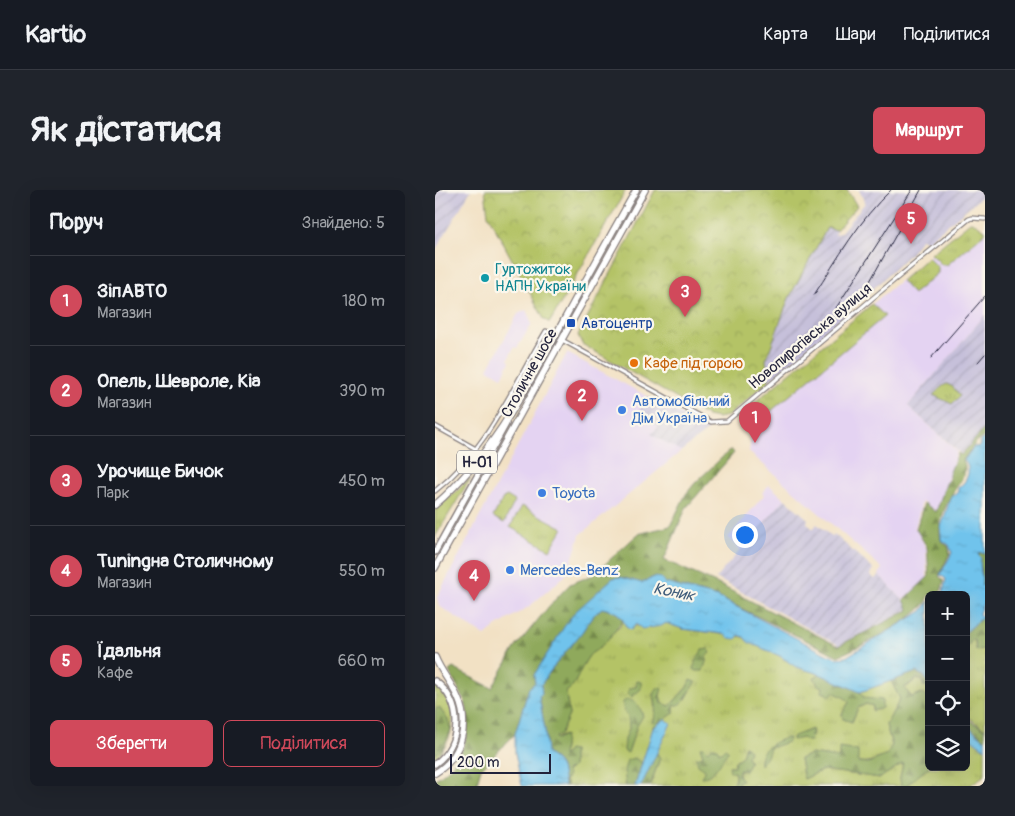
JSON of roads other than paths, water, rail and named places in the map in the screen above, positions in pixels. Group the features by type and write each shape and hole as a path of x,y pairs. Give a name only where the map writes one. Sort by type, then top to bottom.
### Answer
{"highway":[{"name":"Столичне шосе","path":"514,410 636,190"},
{"name":"Столичне шосе","path":"435,568 645,190"},
{"name":"Н-01","path":"435,505 464,478 479,460 514,410"},
{"path":"435,657 458,697 464,715 464,725 455,753 435,773"}],"main road":[{"name":"Столичне шосе","path":"435,552 514,410"},
{"path":"435,681 448,693 457,718 453,742 435,764"}],"street":[{"name":"Новопирогівська вулиця","path":"562,340 711,422 727,421 969,219 985,220"},
{"path":"435,490 455,474 476,448 499,415 546,331 555,336"},
{"path":"511,392 514,410"},
{"path":"435,426 476,448"}],"water":[{"path":"985,438 985,552 984,554 980,552 978,555 981,558 981,586 985,584 985,600 979,613 980,617 985,612 985,615 970,628 970,591 943,591 946,579 940,575 952,553 949,545 941,540 941,527 951,496 955,495 968,475 968,467 964,460 974,447 980,446 980,441"},
{"name":"Коник","path":"620,577 642,583 654,577 661,578 665,583 718,597 837,658 846,657 922,611 925,607 925,677 916,672 860,692 820,674 796,667 780,656 748,642 739,635 736,639 729,638 724,634 683,629 666,623 661,626 642,629 636,624 631,630 626,627 617,613 602,608 595,613 541,685 542,694 539,696 547,754 559,764 564,786 522,786 515,753 515,734 529,688 535,683 534,675 575,612 613,578"},
{"path":"665,719 671,723 641,786 635,786 653,728"},
{"path":"970,728 985,740 985,749 970,738"}],"railway":[{"path":"814,295 859,227 891,190"},
{"path":"836,308 912,190"},
{"path":"869,283 921,190"},
{"path":"931,358 985,296"},
{"path":"978,362 985,354"}],"place":[{"name":"Їдальня","path":"911,244"},
{"name":"Гуртожиток НАПН України","path":"485,278"},
{"name":"Урочище Бичок","path":"685,317"},
{"name":"Автоцентр","path":"571,323"},
{"name":"Кафе під горою","path":"634,363"},
{"name":"Автомобільний Дім Україна","path":"622,410"},
{"name":"Опель, Шевроле, Кіа","path":"582,421"},
{"name":"ЗіпАВТО","path":"755,443"},
{"name":"Toyota","path":"542,493"},
{"name":"Mercedes-Benz","path":"510,570"},
{"name":"Tuningна Столичному","path":"474,601"}]}
